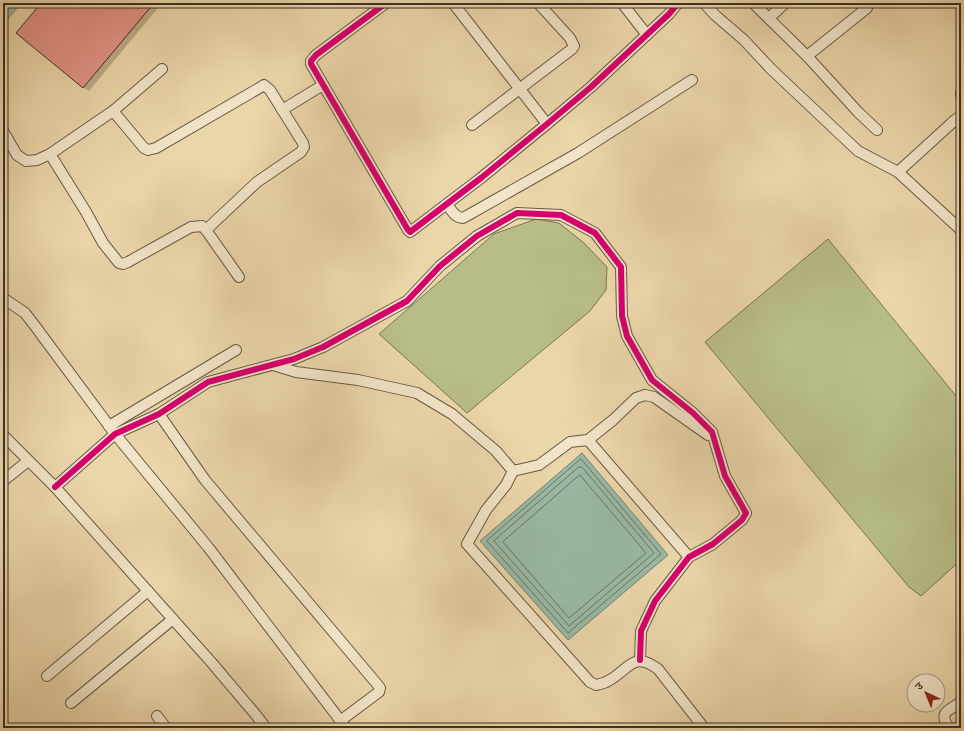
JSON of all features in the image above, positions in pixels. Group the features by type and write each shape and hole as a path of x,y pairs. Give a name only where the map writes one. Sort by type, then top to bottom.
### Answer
{"street":[{"path":"386,3 313,57 311,64 410,232 547,124 647,35 678,3"},
{"path":"453,3 547,124"},
{"path":"472,125 574,46 570,38 538,3"},
{"path":"622,3 647,35"},
{"path":"704,3 715,15 744,40 858,152 898,172 961,230"},
{"path":"753,3 770,18 858,112 877,130"},
{"path":"770,18 785,3"},
{"path":"807,56 867,8"},
{"path":"3,131 18,155 26,161 37,160 50,154 113,111 162,69"},
{"path":"447,204 455,215 459,218 463,218 578,153 692,80"},
{"path":"113,111 144,148 148,150 156,148 264,85 270,90 303,143 303,149 301,152 257,182 206,230"},
{"path":"282,110 323,85"},
{"path":"898,172 961,116"},
{"path":"50,154 86,212 103,243 119,263 123,264 128,262 191,227 202,226 239,276"},
{"path":"112,430 159,414 208,382 294,359 323,347 407,301 440,266 477,236 517,213 561,215 595,233 621,268 622,316 627,336 652,380 693,413 712,432 725,476 746,513 742,520 712,544 689,557 655,601 641,631 640,660"},
{"path":"3,298 25,313 112,430 208,547 343,724 379,692 380,688 205,480 159,414"},
{"path":"55,487 112,430 236,350"},
{"path":"273,365 296,372 358,380 417,393 452,414 496,451 512,471"},
{"path":"512,471 539,465 570,442 588,440 613,420 636,398 645,395 654,397 714,439"},
{"path":"3,435 55,487 173,619 256,714 266,728"},
{"path":"588,440 689,557"},
{"path":"3,481 28,460"},
{"path":"512,471 506,485 486,510 467,544 590,682 596,686 608,682 629,665 640,660 649,663 658,669 704,728"},
{"path":"47,676 148,591"},
{"path":"71,703 173,619"},
{"path":"950,728 944,721 945,713 961,702"},
{"path":"157,716 166,728"}],"green space":[{"path":"536,219 559,223 584,243 607,267 606,290 590,311 467,413 379,334 494,234"},
{"path":"828,239 961,402 961,560 921,596 909,587 705,342"}],"water":[{"path":"3,3 21,3 3,25"},
{"path":"582,453 668,555 568,640 480,541"}],"building":[{"path":"41,3 154,3 83,88 16,33"}],"cycle path":[{"path":"386,3 316,55 311,61 311,64 410,232 481,178 591,87 669,14 678,3"},
{"path":"55,487 115,434 159,414 208,382 294,359 323,347 407,301 440,266 477,236 517,213 561,215 595,233 621,267 622,316 627,336 652,380 693,413 712,432 725,476 746,513 742,520 713,544 689,557 655,601 641,631 640,660"}]}
